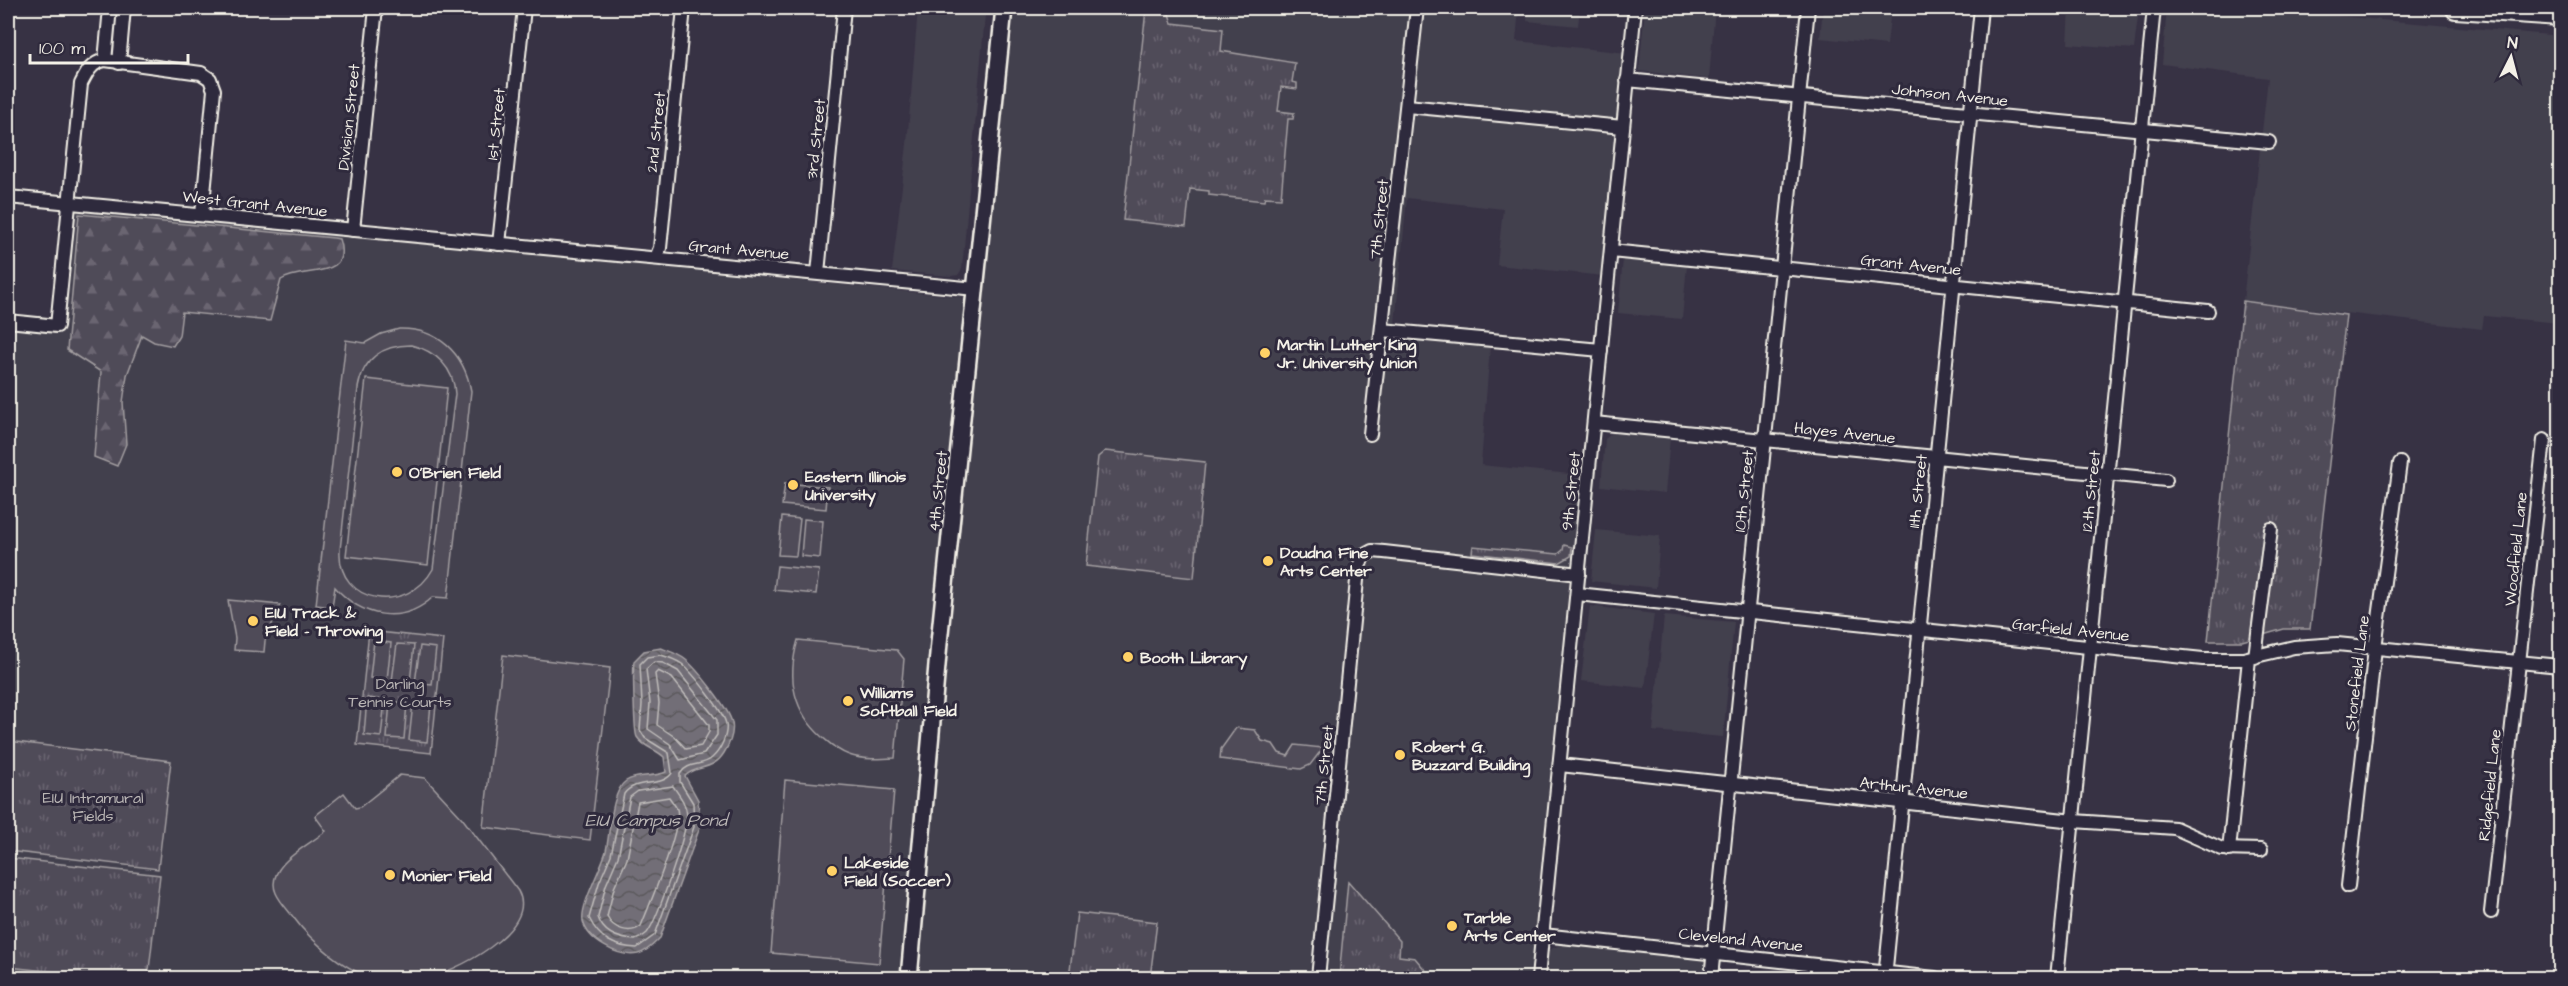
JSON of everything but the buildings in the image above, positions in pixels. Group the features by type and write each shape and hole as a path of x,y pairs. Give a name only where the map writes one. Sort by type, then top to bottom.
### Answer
{"main road":[{"path":"2456,8 2560,15"}],"street":[{"path":"105,60 110,8"},
{"path":"119,63 124,8"},
{"name":"Division Street","path":"353,230 376,8"},
{"name":"1st Street","path":"499,244 524,8"},
{"name":"2nd Street","path":"656,258 660,248 684,8"},
{"name":"3rd Street","path":"818,273 844,8"},
{"name":"4th Street","path":"909,978 1004,8"},
{"name":"7th Street","path":"1370,434 1417,8"},
{"name":"9th Street","path":"1538,978 1635,8"},
{"name":"10th Street","path":"1711,978 1808,8"},
{"name":"11th Street","path":"1885,976 1981,8"},
{"name":"12th Street","path":"2057,978 2154,8"},
{"path":"8,321 57,326 81,84 88,70 97,62 105,60 201,73 210,79 214,90 202,214"},
{"name":"Johnson Avenue","path":"1628,80 2269,142"},
{"path":"1407,106 1623,127"},
{"name":"West Grant Avenue","path":"8,197 499,244"},
{"name":"Grant Avenue","path":"499,244 975,289"},
{"name":"Grant Avenue","path":"1611,251 2208,311"},
{"path":"1382,330 1601,350"},
{"name":"Hayes Avenue","path":"1594,423 2166,480"},
{"name":"Woodfield Lane","path":"2519,662 2544,440"},
{"name":"Stonefield Lane","path":"2348,886 2375,648 2400,463"},
{"path":"2229,850 2252,658 2271,529"},
{"name":"7th Street","path":"1318,978 1358,570 1363,556 1372,551 1384,552 1579,574"},
{"name":"Garfield Avenue","path":"1577,594 2222,661 2252,658 2315,644 2560,666"},
{"name":"Ridgefield Lane","path":"2491,912 2519,662"},
{"name":"Arthur Avenue","path":"1560,765 2074,821 2175,828 2191,833 2210,846 2229,850 2261,850"},
{"name":"Cleveland Avenue","path":"1543,935 1714,953 1885,976 1935,978"}],"shaded area":[{"path":"918,8 985,15 962,269 958,275 951,276 892,271 907,144"},
{"name":"Eastern Illinois University","path":"1009,8 1519,8 1516,41 1627,53 1604,276 1497,265 1503,209 1407,198 1395,324 1491,333 1481,465 1580,475 1530,978 8,978 8,325 60,328 72,207 981,299"},
{"path":"1528,8 1580,8 1578,26 1527,21"},
{"path":"1645,8 1715,8 1709,79 1639,71"},
{"path":"1823,8 1891,8 1887,45 1820,38"},
{"path":"2070,8 2139,8 2134,49 2068,44"},
{"path":"2167,8 2247,8 2560,36 2560,323 2484,316 2482,329 2243,301 2268,78 2162,64"},
{"path":"1623,259 1687,265 1682,319 1618,313"},
{"path":"1612,433 1670,438 1665,493 1601,486 1605,439"},
{"path":"1596,530 1660,536 1656,588 1591,581"},
{"path":"1590,606 1654,614 1645,688 1581,681"},
{"path":"1664,616 1734,622 1723,737 1653,731"},
{"path":"1560,945 1721,958 1719,978 1544,978 1549,950"}],"green space":[{"path":"1146,10 1168,11 1172,23 1223,29 1221,51 1295,63 1292,82 1297,83 1297,89 1281,87 1278,111 1294,113 1293,119 1288,119 1281,198 1265,197 1264,201 1209,195 1209,191 1190,189 1186,227 1123,220"},
{"path":"79,214 334,238 339,239 341,252 339,261 332,267 281,280 270,321 182,312 179,336 173,346 154,342 142,335 127,375 123,402 126,444 117,466 94,457 101,372 67,350"},
{"path":"2243,301 2346,315 2310,629 2284,629 2242,641 2208,641"},
{"path":"399,329 413,330 437,338 455,354 462,365 471,391 448,598 433,597 408,612 395,614 369,611 345,597 335,587 332,607 316,605 346,340 365,343 381,334","holes":["411,345 436,356 442,362 451,376 455,394 433,569 422,584 408,593 392,598 376,597 362,592 350,583 342,568 340,550 358,388 364,369 383,351"]},
{"name":"O'Brien Field","path":"366,379 447,388 428,565 346,556"},
{"path":"1105,451 1205,462 1194,578 1086,566 1098,457"},
{"path":"785,483 828,487 826,509 782,505"},
{"path":"782,517 800,519 796,556 778,555"},
{"path":"804,519 823,521 820,558 801,556"},
{"path":"1564,545 1572,547 1571,556 1559,563 1472,553 1473,546 1558,554 1563,550"},
{"path":"777,566 819,570 816,594 774,590"},
{"name":"EIU Track & Field - Throwing","path":"228,600 280,605 265,641 264,652 234,650 235,638"},
{"name":"Darling Tennis Courts","path":"369,631 443,639 431,753 357,745"},
{"name":"Williams Softball Field","path":"798,640 897,650 904,659 895,758 878,759 845,754 831,745 812,727 804,716 795,693 793,667"},
{"path":"374,641 391,643 387,680 370,678"},
{"path":"397,644 414,645 410,682 392,681"},
{"path":"420,646 436,648 432,685 415,683"},
{"path":"503,655 610,668 590,840 483,827"},
{"path":"367,698 385,700 381,737 364,735"},
{"path":"390,701 407,703 404,739 387,738"},
{"path":"413,703 431,705 427,742 409,740"},
{"path":"1236,728 1255,730 1262,741 1273,744 1279,753 1288,756 1295,745 1323,748 1310,765 1301,769 1220,759 1221,749"},
{"name":"EIU Intramural Fields","path":"8,741 171,761 158,869 8,851"},
{"name":"Monier Field","path":"400,775 425,778 462,818 518,891 522,905 517,920 506,934 472,959 437,975 400,980 366,975 331,955 301,927 284,906 276,893 274,883 276,874 290,857 326,831 315,816 344,793 355,808 360,807"},
{"name":"Lakeside Field (Soccer)","path":"785,780 894,790 879,963 771,953"},
{"name":"EIU Intramural Fields","path":"8,858 160,875 148,978 114,978 8,967"},
{"path":"1348,881 1400,941 1399,956 1415,958 1432,978 1339,978"},
{"path":"1077,913 1157,922 1150,978 1069,978"}],"water":[{"name":"EIU Campus Pond","path":"661,648 683,658 698,672 726,709 732,723 732,731 728,746 715,763 694,770 685,776 698,800 700,827 660,938 650,948 630,955 604,946 590,935 583,921 583,914 604,858 614,803 621,786 631,779 666,772 664,757 637,737 634,713 634,661 644,651"}],"place":[{"name":"Martin Luther King Jr. University Union","path":"1265,353"},
{"name":"O'Brien Field","path":"397,472"},
{"name":"Eastern Illinois University","path":"793,485"},
{"name":"Doudna Fine Arts Center","path":"1268,561"},
{"name":"EIU Track & Field - Throwing","path":"253,621"},
{"name":"Booth Library","path":"1128,657"},
{"name":"Williams Softball Field","path":"848,701"},
{"name":"Robert G. Buzzard Building","path":"1400,755"},
{"name":"Lakeside Field (Soccer)","path":"832,871"},
{"name":"Monier Field","path":"390,875"},
{"name":"Tarble Arts Center","path":"1452,926"}]}
